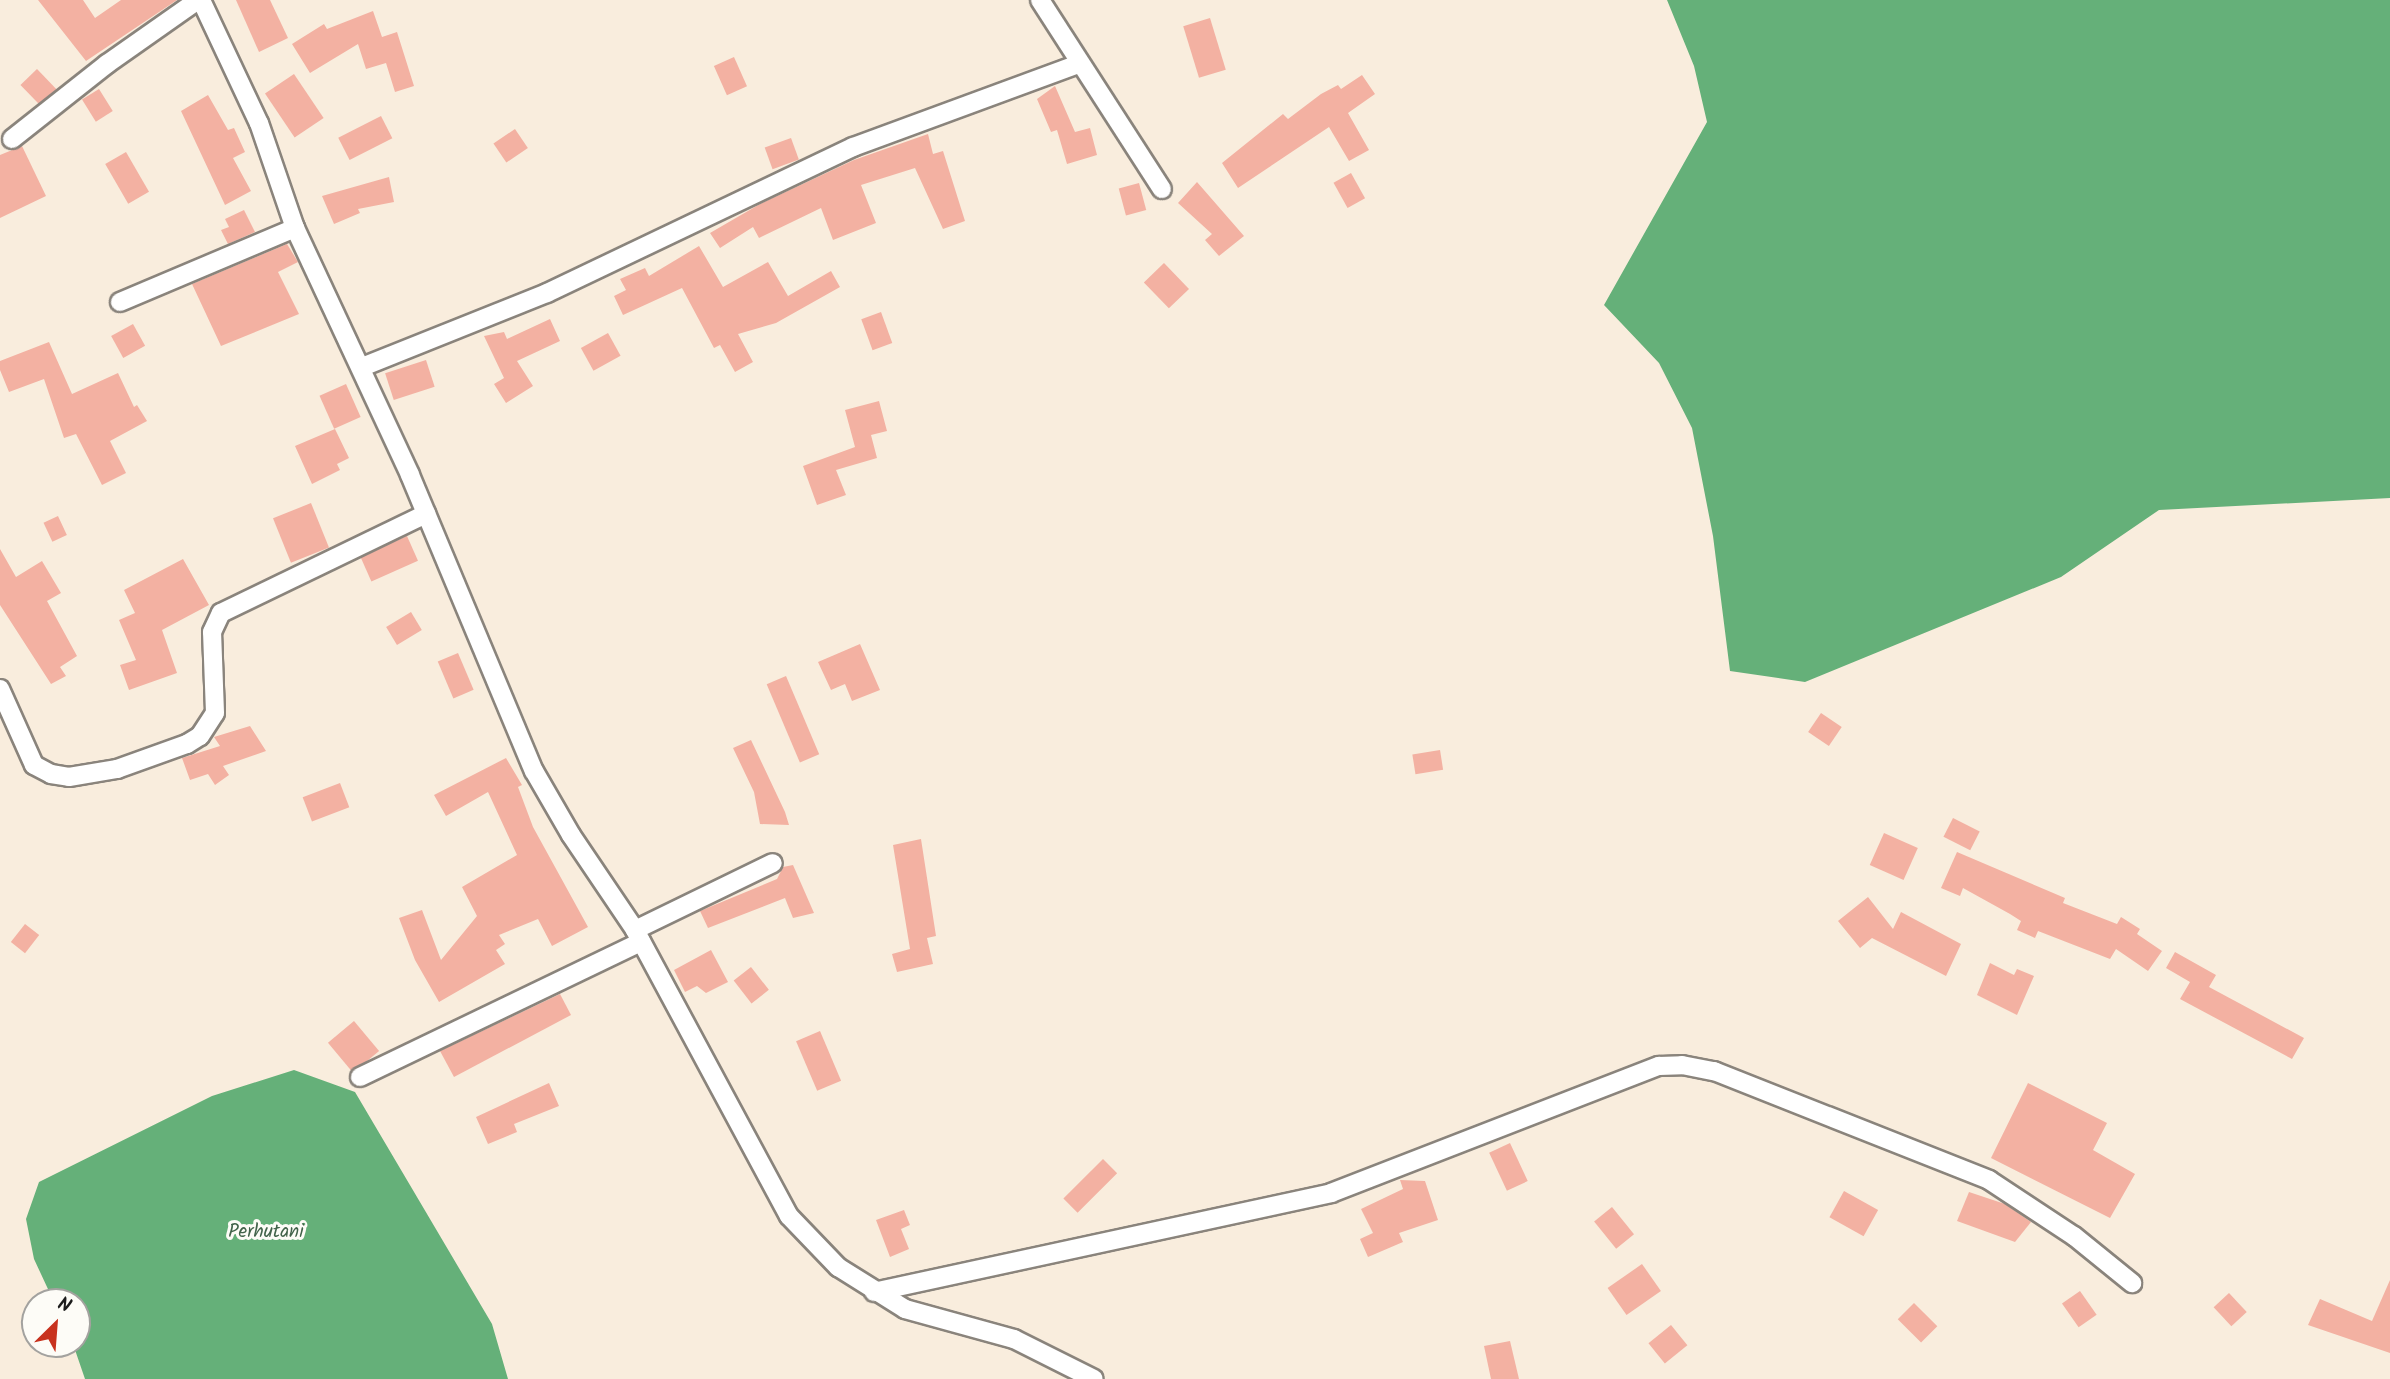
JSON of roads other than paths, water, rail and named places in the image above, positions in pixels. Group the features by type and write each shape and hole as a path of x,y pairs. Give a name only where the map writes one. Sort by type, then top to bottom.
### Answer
{"street":[{"path":"12,139 107,64 200,0 259,123 295,228 362,367 534,771 571,835 638,936 789,1216 812,1244 874,1292 940,1322 1014,1339 1094,1379"},
{"path":"1040,0 1162,189"},
{"path":"362,367 547,293 853,147 1079,64"},
{"path":"120,302 295,228"},
{"path":"0,689 34,765 51,774 69,776 117,769 187,744 200,736 215,713 212,632 221,613 426,514"},
{"path":"360,1077 638,936 773,863"},
{"path":"874,1292 1331,1193 1659,1066 1682,1065 1714,1071 1989,1180 2074,1236 2132,1283"}],"park label":[{"name":"Perhutani","path":"266,1233"}]}
